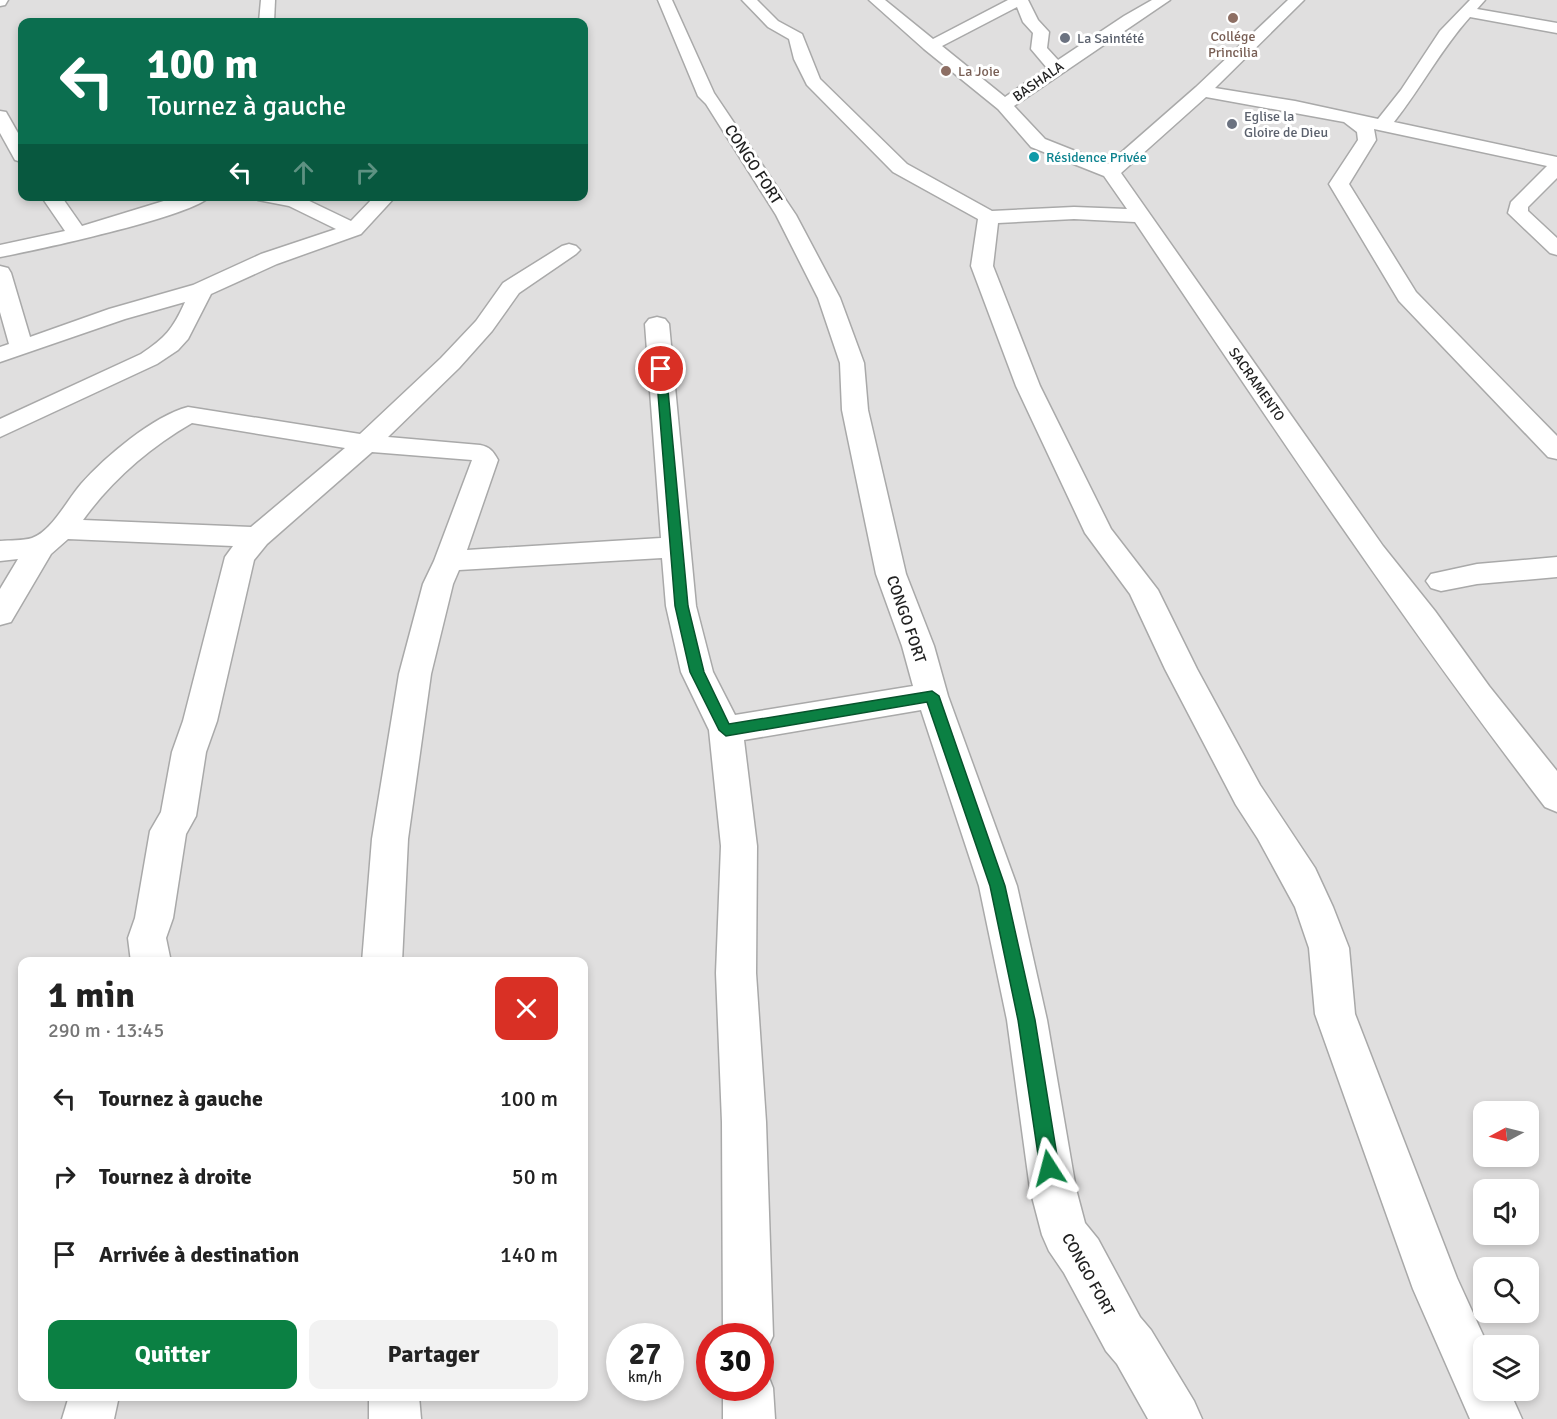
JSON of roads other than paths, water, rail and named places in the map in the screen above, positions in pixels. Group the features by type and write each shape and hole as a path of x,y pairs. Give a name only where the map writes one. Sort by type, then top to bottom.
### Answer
{"street":[{"path":"267,18 268,0"},
{"name":"CONGO FORT","path":"665,0 707,96 713,101 786,215 829,298 852,363 855,410 891,574 918,646 932,696 998,886 1027,1020 1053,1189 1065,1235 1081,1256 1123,1334 1134,1347 1176,1419"},
{"path":"749,0 773,24 796,37 802,59 813,81 900,168 988,217 1074,213 1141,216"},
{"path":"876,0 1004,105 1041,145 1111,172 1202,91 1297,0"},
{"path":"930,46 1020,0 1031,22 1041,32 1039,49 1056,68"},
{"name":"BASHALA","path":"1004,105 1129,19 1163,0"},
{"path":"1382,125 1408,93 1446,34 1473,6 1557,28"},
{"path":"1202,91 1240,95 1349,117 1557,165"},
{"path":"18,112 0,114 18,148"},
{"path":"1349,117 1366,130 1367,140 1339,184 1395,276 1420,310 1557,451"},
{"path":"1557,165 1518,206 1518,213 1557,249"},
{"name":"SACRAMENTO","path":"1111,172 1373,553 1424,619 1476,695 1557,797"},
{"path":"54,201 78,235"},
{"path":"0,251 78,235 166,210 188,201"},
{"path":"294,201 354,230"},
{"path":"0,355 21,345 201,290 268,259 354,230 381,201"},
{"path":"988,217 982,266 1028,386 1099,532 1143,590 1181,669 1248,795 1302,880 1314,907 1329,948 1335,1014 1437,1289 1496,1419"},
{"path":"150,957 147,938 154,918 168,831 178,816 189,752 200,721 237,562 257,537 366,443 457,356 484,326 511,288 569,250"},
{"path":"0,273 21,345"},
{"path":"0,429 149,359 168,347 176,339 190,316 201,290"},
{"path":"657,324 681,606 697,672 726,730 739,846 736,973 744,1122 747,1323"},
{"path":"0,614 40,548 62,529 91,490 128,455 163,429 188,415 366,443 480,453 484,460 430,609 415,674 390,839 382,957"},
{"path":"62,529 257,537"},
{"path":"449,561 676,547"},
{"path":"0,551 40,548"},
{"path":"1441,581 1477,574 1557,567"},
{"path":"726,730 932,696"},
{"path":"88,1419 93,1401"},
{"path":"394,1401 395,1419"},
{"path":"748,1401 749,1419"}],"place":[{"name":"Collége Princilia","path":"1233,18"},
{"name":"La Saintété","path":"1065,38"},
{"name":"La Joie","path":"946,71"},
{"name":"Eglise la Gloire de Dieu","path":"1232,124"},
{"name":"Résidence Privée","path":"1034,157"}]}
